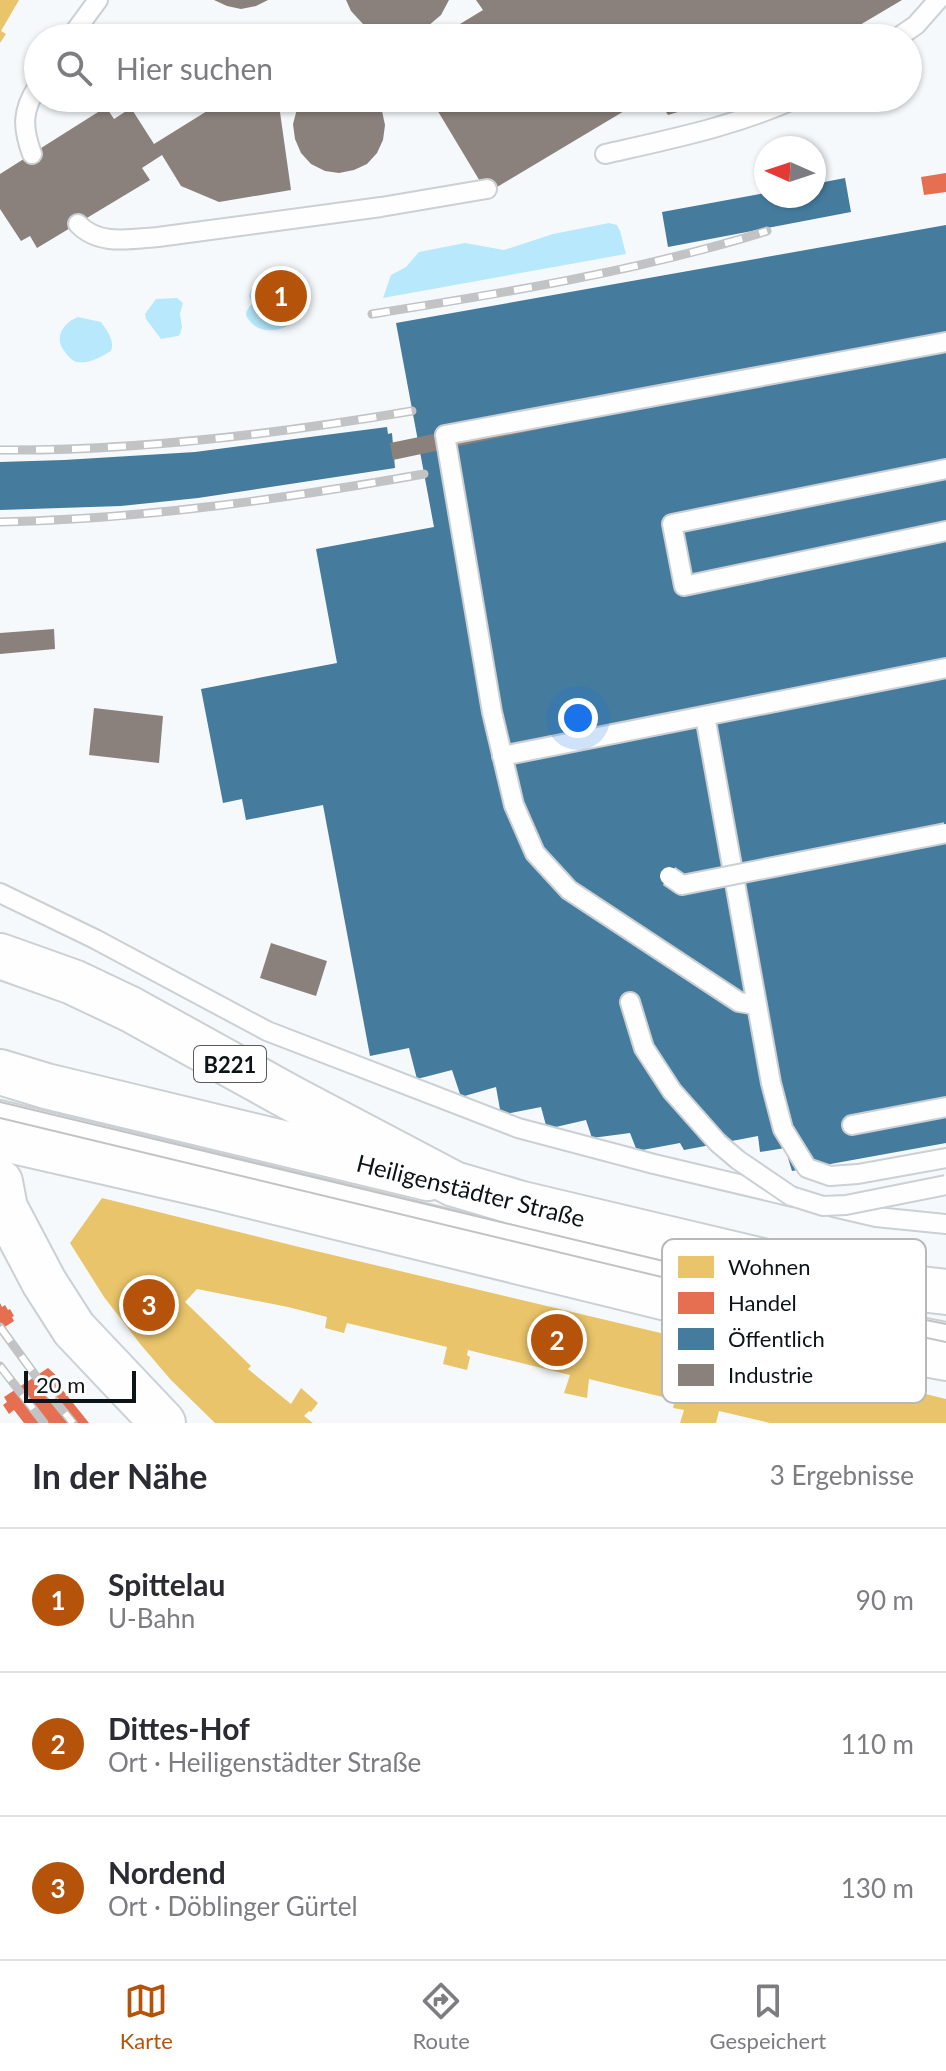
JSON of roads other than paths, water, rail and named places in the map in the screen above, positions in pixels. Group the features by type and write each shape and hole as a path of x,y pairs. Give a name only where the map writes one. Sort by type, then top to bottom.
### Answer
{"main road":[{"name":"B221","path":"0,956 73,982 130,1009 454,1184"},
{"name":"Heiligenstädter Straße","path":"0,1072 12,1115"},
{"name":"Heiligenstädter Straße","path":"12,1115 454,1184 522,1204 670,1239"},
{"name":"Heiligenstädter Straße","path":"12,1115 211,1186 662,1297"},
{"path":"0,1182 5,1208 44,1282 74,1329 163,1423"},
{"name":"Heiligenstädter Straße","path":"926,1290 946,1292"},
{"name":"Heiligenstädter Straße","path":"926,1354 946,1358"}],"lane":[{"path":"80,24 98,0"},
{"path":"917,24 938,0"},
{"path":"26,112 24,126 32,154"},
{"path":"605,154 702,132 767,112"},
{"path":"78,224 96,237 122,240 158,237 381,207 487,189"},
{"path":"757,1005 739,1002 569,890 535,853 514,805 492,712 445,435 946,342"},
{"path":"946,469 672,524 684,586 946,531"},
{"path":"502,756 946,668"},
{"path":"705,716 771,1083 783,1129 807,1168 830,1176 946,1158"},
{"path":"735,881 946,836"},
{"path":"669,876 682,885 946,836"},
{"path":"0,893 95,939 267,1031 518,1128 876,1217 946,1224"},
{"path":"630,1002 644,1048 672,1091 718,1143 791,1196 823,1206 846,1205 946,1185"},
{"path":"852,1125 946,1107"},
{"path":"12,1115 662,1270"},
{"path":"926,1328 946,1332"}],"tram line":[{"path":"0,1102 662,1261"},
{"path":"0,1118 662,1277"},
{"path":"926,1320 946,1324"},
{"path":"926,1338 946,1342"}],"railway":[{"path":"372,314 621,269 767,231"},
{"path":"0,450 103,448 207,440 412,411"},
{"path":"0,522 107,517 213,506 424,474"},
{"path":"0,1327 73,1423"},
{"path":"0,1366 44,1423"}],"place":[{"name":"Spittelau","path":"281,296"},
{"name":"Nordend","path":"149,1305"},
{"name":"Dittes-Hof","path":"557,1340"}]}
